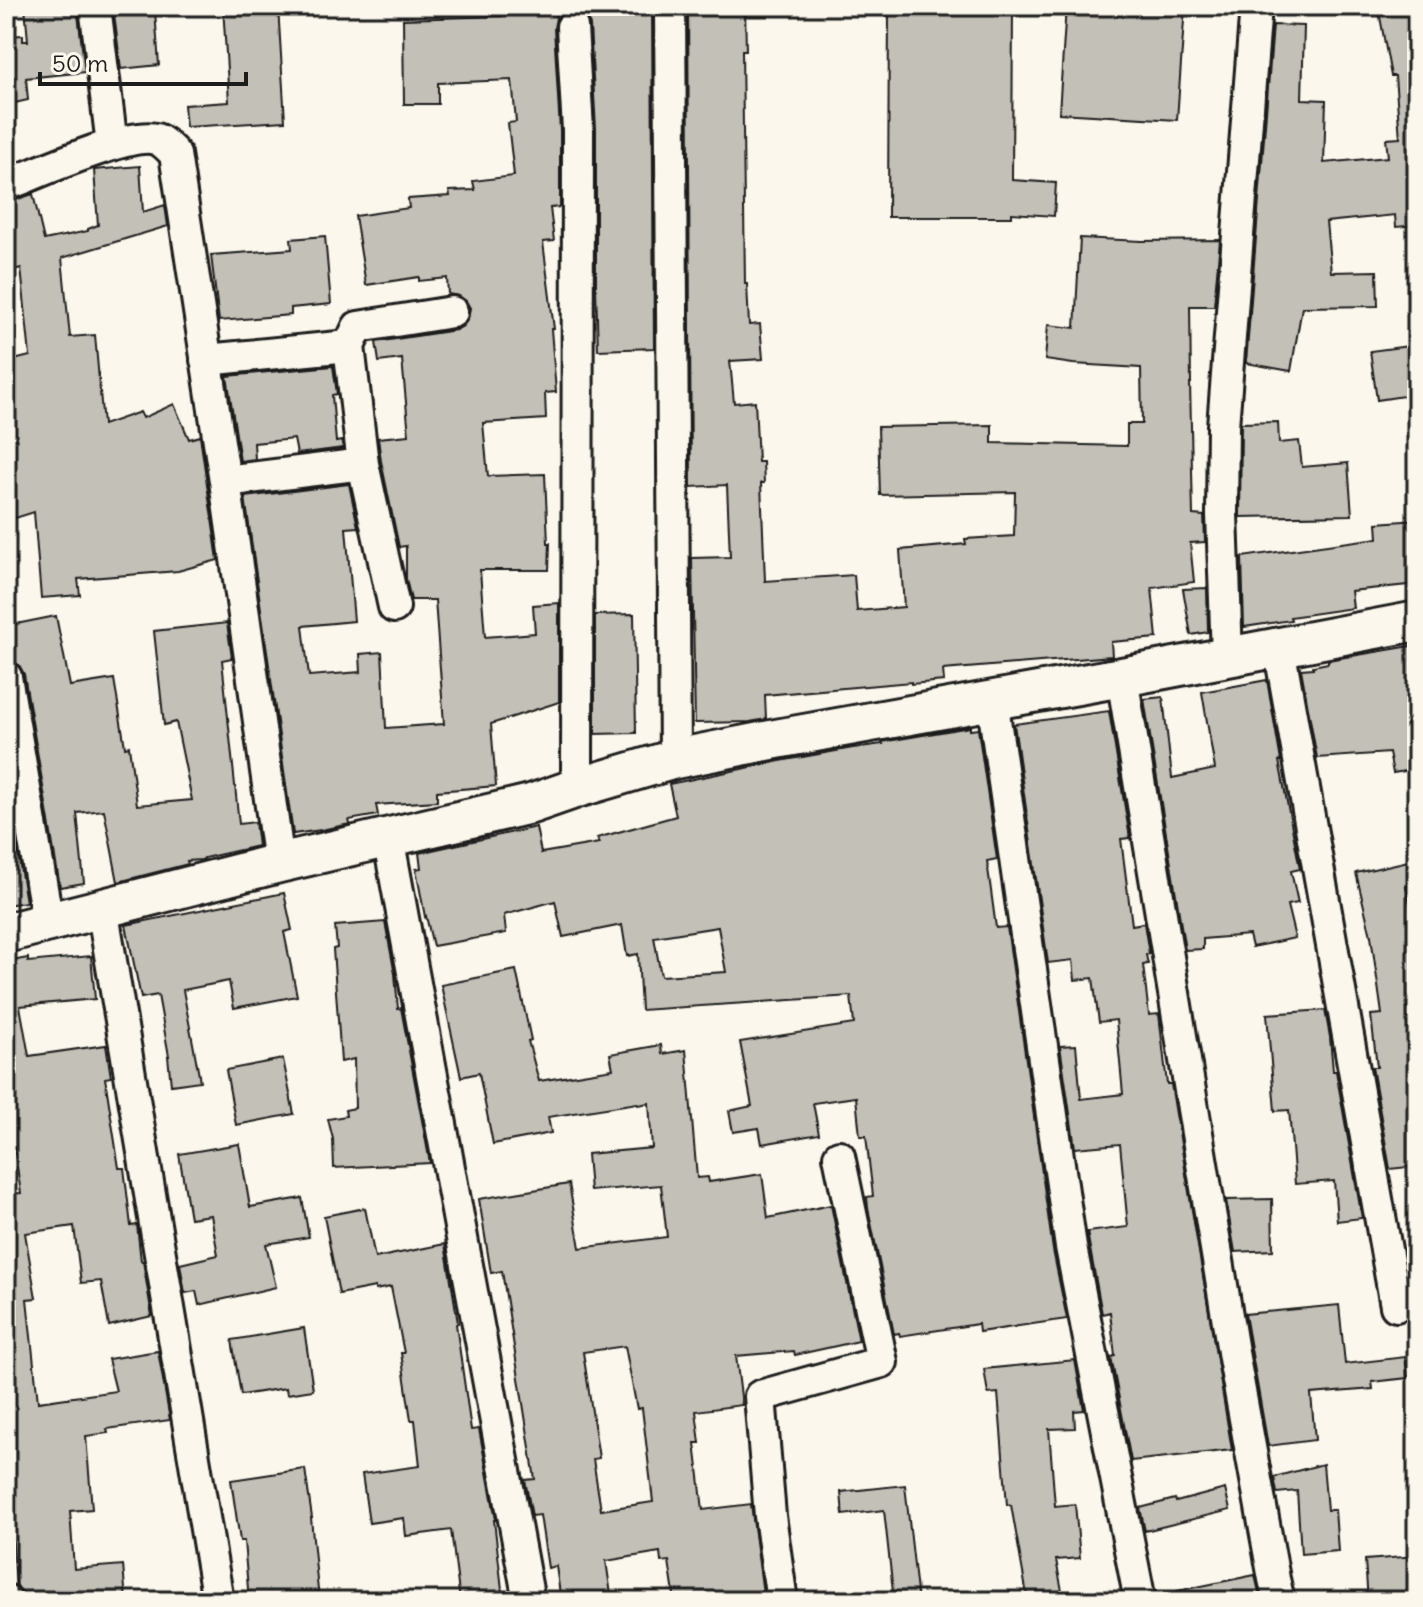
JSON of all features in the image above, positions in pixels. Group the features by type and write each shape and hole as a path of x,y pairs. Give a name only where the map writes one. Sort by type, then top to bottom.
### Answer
{"street":[{"path":"95,6 112,145"},
{"path":"670,6 675,759"},
{"path":"1227,657 1222,514 1223,426 1256,6"},
{"path":"572,27 578,130 577,788"},
{"path":"6,185 140,137 159,139 175,154 279,863"},
{"path":"394,607 363,464 349,346 358,327 452,312"},
{"path":"206,360 349,346"},
{"path":"225,481 363,464"},
{"path":"6,933 279,863 531,804 675,759 1417,621"},
{"path":"1279,647 1396,1306"},
{"path":"6,677 48,923"},
{"path":"1122,677 1234,1358 1279,1601"},
{"path":"992,699 1071,1247 1140,1601"},
{"path":"388,837 529,1601"},
{"path":"102,907 218,1601"},
{"path":"782,1601 770,1516 760,1396 882,1362 839,1156"}],"building":[{"path":"25,6 77,6 85,72 26,78 28,100 6,105 6,36 23,35 23,41 28,41"},
{"path":"223,6 278,6 285,121 186,127 184,105 229,102"},
{"path":"598,6 652,6 654,348 598,350 596,129 588,18 598,19"},
{"path":"688,6 745,6 746,50 742,50 745,284 749,325 760,324 763,359 730,361 734,403 755,401 758,462 763,462 765,581 854,575 857,611 904,607 900,550 966,544 965,539 1014,536 1015,492 880,495 878,427 992,425 992,443 1127,446 1127,424 1142,424 1141,368 1045,360 1048,325 1075,328 1080,238 1220,240 1214,306 1190,306 1193,515 1204,516 1205,542 1190,543 1194,582 1152,588 1157,638 1111,642 1112,656 943,670 944,681 765,695 766,719 695,723 692,558 730,557 727,485 691,487"},
{"path":"889,6 1013,6 1012,180 1056,183 1054,216 1012,213 1012,217 888,217"},
{"path":"1066,6 1185,6 1177,120 1059,113"},
{"path":"1378,6 1417,6 1417,225 1396,227 1395,215 1326,222 1331,272 1377,271 1378,306 1302,307 1291,371 1246,363 1273,25 1304,26 1302,99 1326,100 1324,163 1388,157 1386,139 1400,138 1395,76 1391,76"},
{"path":"554,8 560,207 550,208 554,241 543,242 554,329 551,329 556,392 545,393 546,419 483,423 488,476 545,474 549,570 480,570 485,637 535,633 533,605 559,603 559,702 491,724 496,786 437,791 437,801 376,805 378,815 349,820 350,824 293,834 245,497 349,484 358,527 346,528 354,621 303,626 309,676 361,672 360,654 382,652 386,728 444,724 435,600 411,600 406,579 406,546 399,547 378,438 409,435 402,359 379,362 376,342 456,330 468,319 470,308 459,296 448,294 447,278 419,281 419,277 366,285 355,216 409,208 408,199 450,196 449,191 475,190 473,181 514,176 508,123 516,122 512,80 438,83 438,104 404,104 403,19 502,16 501,11"},
{"path":"155,11 159,65 121,69 114,14"},
{"path":"140,166 143,212 165,205 168,226 62,258 70,337 95,335 103,425 140,412 143,418 174,404 189,439 200,436 218,560 178,571 78,579 80,595 41,598 34,512 6,521 6,362 30,356 21,268 6,272 6,203 33,194 44,240 88,231 98,225 94,170"},
{"path":"325,236 331,304 291,308 291,315 219,321 211,255 292,249 291,239"},
{"path":"1417,345 1417,394 1377,400 1370,351"},
{"path":"333,366 337,394 332,395 336,442 342,441 343,448 297,454 294,439 254,443 255,459 240,461 227,376"},
{"path":"1278,422 1279,443 1299,441 1302,467 1348,463 1352,515 1240,517 1241,423"},
{"path":"1417,520 1417,584 1351,591 1353,608 1244,627 1242,557 1378,538 1377,523"},
{"path":"1207,588 1208,632 1191,635 1183,589"},
{"path":"634,614 636,733 595,734 595,615"},
{"path":"56,616 70,686 114,679 125,747 129,746 137,805 192,800 176,722 164,725 154,631 227,623 232,658 222,660 239,824 255,822 258,846 187,861 188,864 118,882 104,810 77,813 84,883 60,887 24,674 19,665 10,660 6,641 6,626"},
{"path":"1417,645 1417,769 1393,773 1389,753 1317,758 1301,669 1328,663 1328,660"},
{"path":"1267,680 1300,869 1291,871 1298,903 1287,905 1295,938 1252,947 1249,935 1203,939 1203,949 1185,950 1144,699 1163,697 1172,778 1215,769 1202,692"},
{"path":"1109,711 1130,838 1121,839 1132,925 1144,923 1149,954 1146,955 1148,964 1143,965 1149,1015 1159,1014 1167,1084 1171,1084 1232,1450 1131,1461 1111,1357 1115,1356 1110,1312 1102,1314 1087,1232 1128,1227 1120,1144 1075,1148 1060,1046 1076,1045 1081,1099 1123,1094 1116,1020 1099,1022 1093,978 1075,980 1073,960 1048,963 1014,724"},
{"path":"970,727 970,730 978,729 997,859 987,861 996,928 1007,927 1053,1250 1067,1319 979,1332 978,1324 900,1336 899,1333 894,1334 868,1208 867,1197 873,1196 866,1136 860,1136 856,1097 813,1103 819,1134 762,1144 759,1128 733,1132 729,1111 752,1106 740,1042 854,1024 851,996 641,1010 638,954 627,956 622,925 563,937 555,901 504,915 506,933 433,946 416,869 421,868 419,853 536,827 541,853 599,843 597,838 676,816 669,784","holes":["718,927 726,972 661,976 654,937"]},
{"path":"6,784 26,902 6,905"},
{"path":"1417,859 1417,885 1406,886 1417,935 1417,1166 1390,1169 1372,1067 1377,1067 1371,1015 1382,1014 1371,936 1356,873"},
{"path":"284,893 292,930 284,932 297,996 234,1008 229,981 183,990 200,1081 171,1085 158,995 141,998 126,925"},
{"path":"385,922 398,1009 401,1008 430,1163 334,1168 333,1139 328,1119 346,1116 345,1110 355,1108 354,1059 341,1062 333,949 337,948 335,926"},
{"path":"91,956 95,999 20,1006 29,1056 106,1045 111,1077 105,1078 119,1168 124,1168 131,1226 137,1225 152,1316 109,1326 101,1281 81,1283 74,1226 25,1233 36,1298 27,1299 38,1402 116,1391 108,1359 158,1351 170,1420 107,1429 108,1433 86,1436 92,1509 70,1511 74,1569 123,1565 126,1601 24,1601 16,1585 6,1491 6,1194 21,1193 14,1147 6,1148 6,962 28,958 28,962"},
{"path":"516,970 531,1040 528,1041 539,1081 613,1069 610,1054 661,1045 662,1054 686,1050 697,1178 708,1177 709,1182 762,1174 768,1218 831,1205 859,1341 795,1355 794,1351 736,1356 742,1405 696,1411 700,1443 695,1443 703,1510 751,1504 764,1601 675,1601 669,1561 661,1562 660,1552 606,1561 612,1601 561,1601 556,1566 548,1568 540,1515 532,1516 525,1480 535,1479 502,1271 491,1273 479,1199 569,1184 580,1248 667,1237 661,1185 590,1191 587,1154 652,1148 649,1103 548,1117 551,1133 493,1144 479,1073 461,1077 441,985","holes":["625,1346 637,1409 642,1408 653,1502 601,1510 593,1459 599,1458 583,1352"]},
{"path":"1325,1010 1333,1071 1336,1071 1362,1218 1337,1221 1334,1181 1295,1184 1289,1110 1275,1111 1267,1014"},
{"path":"283,1059 294,1114 236,1125 226,1070"},
{"path":"239,1144 250,1207 302,1198 309,1237 266,1244 276,1287 199,1305 196,1291 185,1293 180,1264 218,1255 211,1215 190,1218 179,1154"},
{"path":"1272,1199 1273,1250 1235,1252 1226,1200"},
{"path":"365,1208 375,1258 445,1244 471,1430 479,1429 496,1520 503,1598 460,1601 451,1530 406,1536 404,1518 369,1523 362,1474 420,1466 415,1420 411,1420 401,1353 404,1353 391,1287 339,1294 324,1216"},
{"path":"1339,1305 1345,1364 1405,1357 1408,1378 1372,1382 1373,1389 1311,1394 1315,1440 1268,1446 1245,1314"},
{"path":"304,1328 313,1390 287,1394 286,1388 241,1395 232,1340"},
{"path":"1075,1360 1084,1410 1074,1411 1075,1428 1049,1429 1055,1506 1075,1504 1080,1558 1056,1560 1064,1601 1028,1601 1011,1505 1007,1505 998,1393 988,1394 984,1369"},
{"path":"1323,1464 1327,1510 1335,1510 1338,1551 1301,1554 1297,1491 1277,1493 1274,1477"},
{"path":"305,1469 319,1601 249,1601 244,1541 240,1541 231,1480"},
{"path":"905,1485 918,1601 894,1601 884,1510 843,1515 841,1492"},
{"path":"1225,1489 1230,1510 1145,1531 1140,1508"},
{"path":"1417,1556 1417,1601 1368,1601 1365,1560"},
{"path":"1255,1575 1261,1601 1178,1601 1177,1591"}]}
